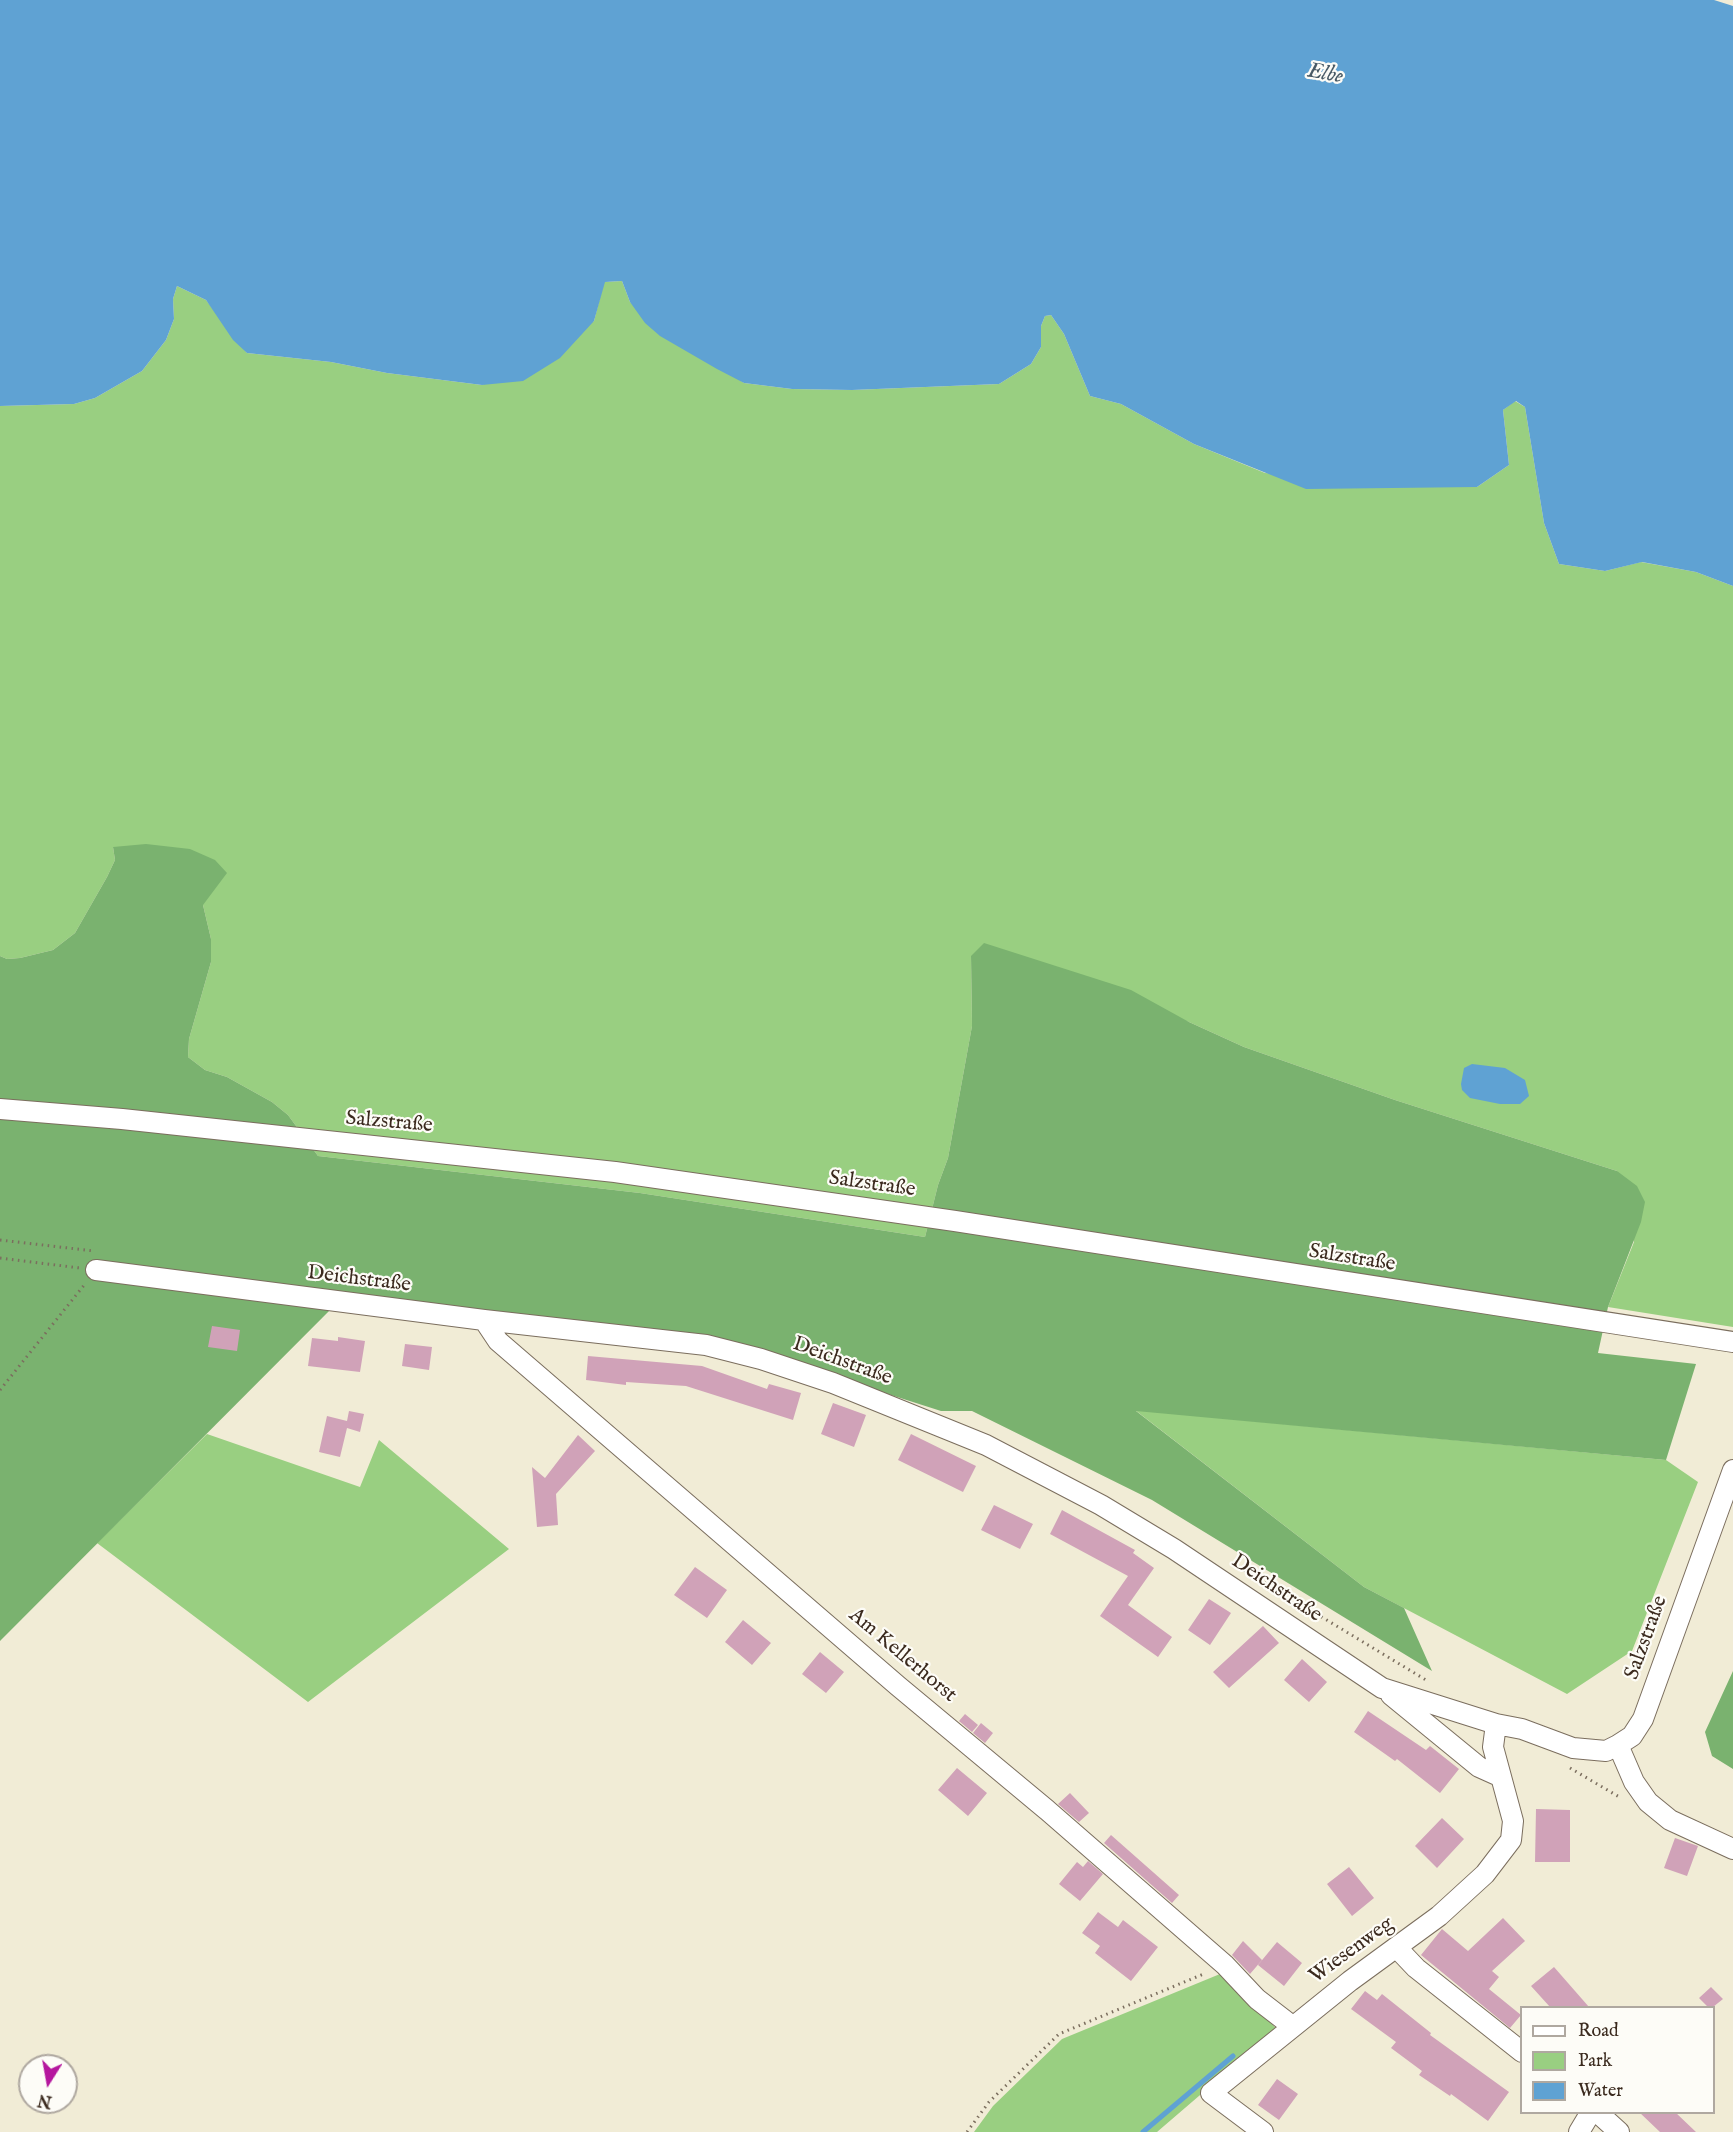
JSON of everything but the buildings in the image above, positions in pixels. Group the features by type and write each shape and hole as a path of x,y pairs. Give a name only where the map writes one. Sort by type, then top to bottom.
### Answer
{"street":[{"name":"Salzstraße","path":"0,1109 122,1119 615,1172 955,1221 1733,1342"},
{"name":"Deichstraße","path":"100,1261 484,1320 706,1345 761,1359 929,1420 986,1445 1101,1505 1174,1549 1382,1688 1496,1724 1522,1729 1573,1748 1606,1751 1618,1745"},
{"name":"Am Kellerhorst","path":"484,1320 498,1341 898,1686 1047,1810 1225,1965 1257,2000 1292,2026"},
{"name":"Salzstraße","path":"1618,1745 1632,1736 1643,1719 1733,1470"},
{"path":"1382,1688 1479,1767 1499,1776"},
{"name":"Wiesenweg","path":"1263,2132 1211,2093 1292,2026 1463,1896 1503,1854 1511,1840 1513,1821 1493,1748 1496,1724"},
{"path":"1618,1745 1634,1782 1648,1802 1670,1820 1726,1846"},
{"path":"1397,1948 1416,1968 1520,2051"},
{"path":"1579,2132 1590,2114"},
{"path":"1599,2114 1619,2132"}],"path":[{"path":"0,1240 100,1261"},
{"path":"0,1258 100,1261"},
{"path":"0,1390 100,1261"},
{"path":"1235,1565 1426,1681"},
{"path":"1566,1766 1627,1802"},
{"path":"968,2132 989,2102 1059,2034 1225,1965"}],"green space":[{"path":"622,281 630,302 744,383 792,389 852,390 999,384 1031,364 1041,347 1041,326 1045,316 1051,315 1064,334 1090,396 1121,404 1194,444 1265,473 1477,487 1509,465 1503,410 1515,401 1525,407 1544,523 1559,564 1605,571 1641,562 1696,572 1733,586 1733,1327 1608,1307 1634,1242 1617,1171 1395,1100 1244,1047 1189,1022 971,957 972,1026 948,1158 938,1185 925,1237 640,1193 318,1156 288,1115 272,1102 227,1077 205,1070 188,1057 189,1039 211,962 211,939 203,905 113,847 115,860 75,933 53,950 20,958 7,959 0,956 0,406 74,404 95,398 142,371 166,340 174,319 173,299 177,286 206,300 247,353 331,362 387,373 482,385 594,321 604,282"},
{"path":"146,844 190,849 215,860 227,873 203,905 211,939 211,962 189,1039 188,1057 205,1070 227,1077 272,1102 288,1115 318,1156 640,1193 925,1237 938,1185 948,1158 972,1026 971,956 984,943 1131,990 1189,1022 1244,1047 1395,1100 1617,1171 1637,1186 1645,1202 1641,1222 1608,1307 1598,1353 1696,1364 1666,1460 1136,1411 1364,1587 1404,1608 1432,1671 1152,1500 972,1411 941,1411 769,1356 343,1297 0,1641 0,956 7,959 20,958 53,950 75,933 115,860 113,847"},
{"path":"1135,1410 1666,1460 1698,1482 1632,1651 1567,1694 1364,1587"},
{"path":"207,1434 360,1487 379,1440 509,1549 308,1702 97,1543"},
{"path":"1733,1671 1733,1769 1712,1756 1705,1732"},
{"path":"1220,1974 1277,2029 1157,2132 974,2132 993,2106 1062,2039"}],"water":[{"name":"Elbe","path":"0,0 1714,0 1733,6 1733,586 1696,572 1642,562 1605,571 1559,564 1544,523 1525,407 1516,401 1503,410 1509,465 1477,487 1306,489 1194,444 1121,404 1090,396 1064,334 1051,315 1045,316 1041,326 1041,347 1031,364 999,384 852,390 792,389 744,383 717,369 660,336 645,323 630,302 622,281 605,282 594,321 560,358 523,381 482,385 387,373 331,362 247,353 233,340 206,300 177,286 173,299 174,319 166,340 142,371 95,398 74,404 0,406"},
{"path":"1472,1064 1505,1068 1525,1080 1529,1096 1520,1104 1500,1104 1470,1098 1462,1090 1461,1084 1464,1068"}],"waterway":[{"path":"1143,2132 1233,2056"}]}
